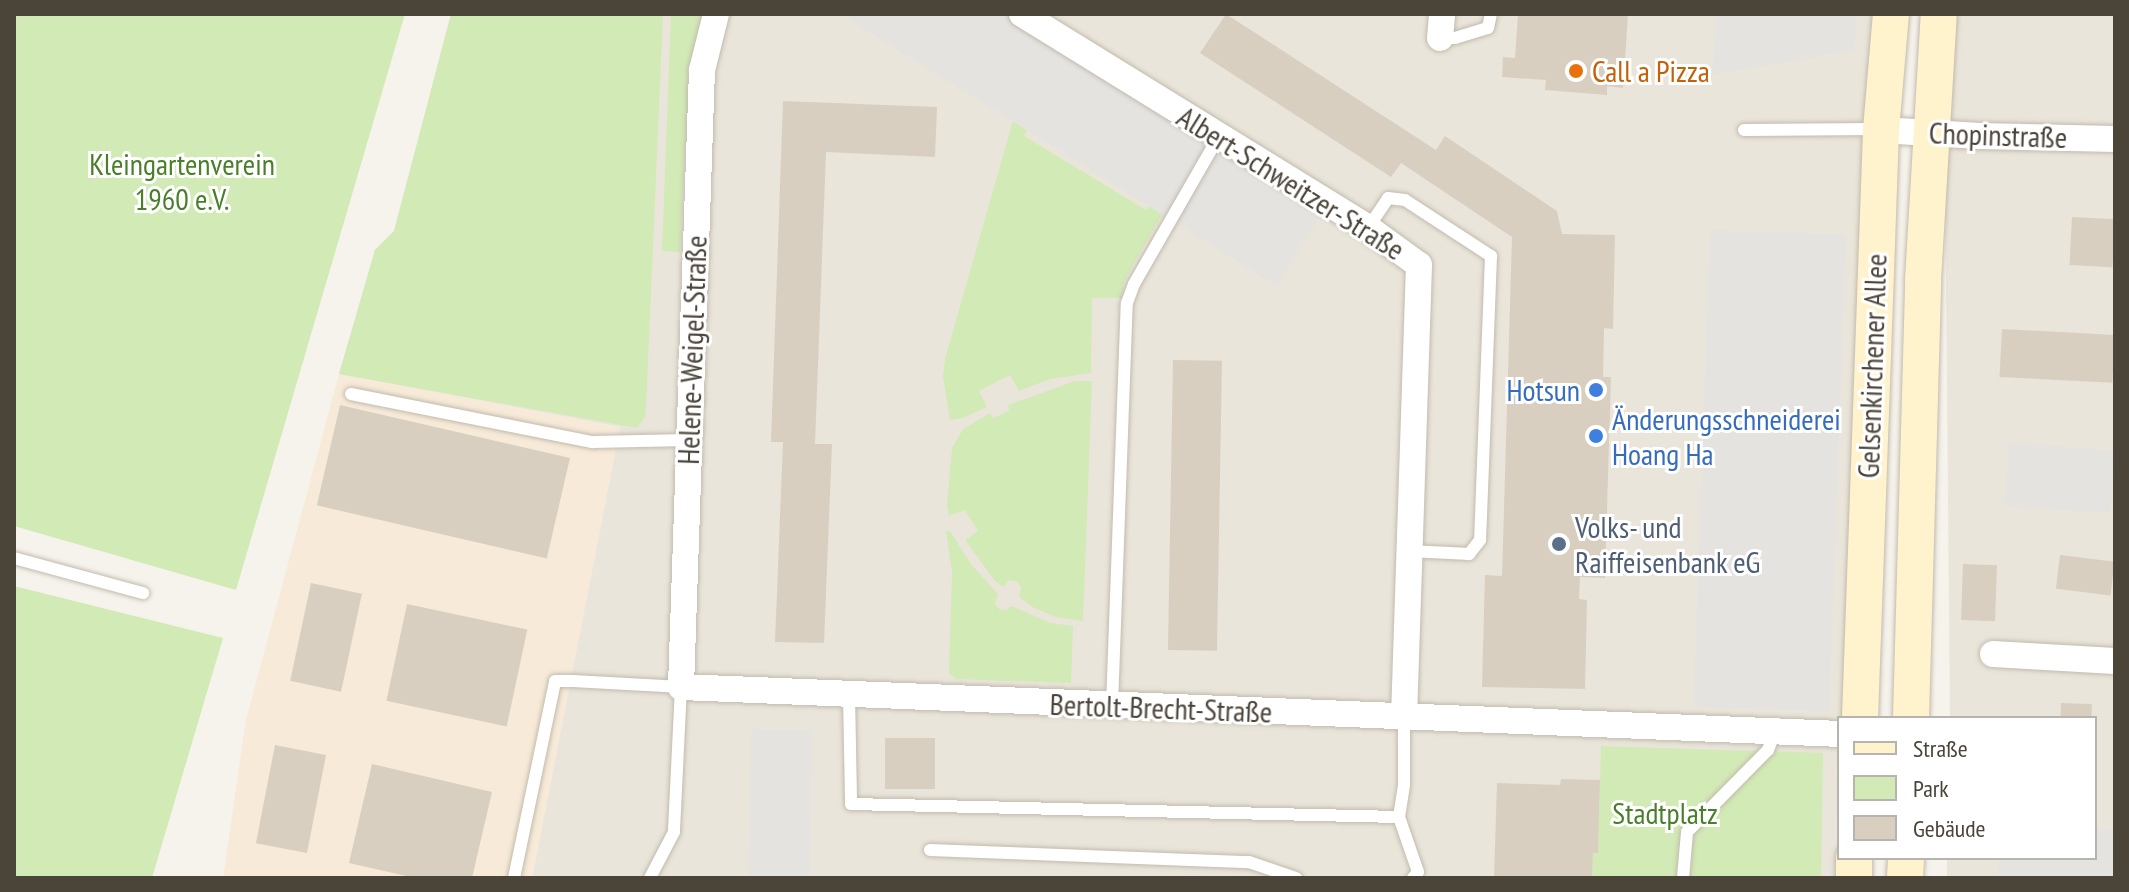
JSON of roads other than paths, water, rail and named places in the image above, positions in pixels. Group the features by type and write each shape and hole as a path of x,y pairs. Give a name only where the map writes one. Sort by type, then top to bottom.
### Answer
{"main road":[{"name":"Gelsenkirchener Allee","path":"1860,716 1881,130 1891,14"},
{"name":"Gelsenkirchener Allee","path":"1911,716 1930,134 1939,14"}],"street":[{"name":"Helene-Weigel-Straße","path":"681,687 702,70 716,14"},
{"name":"Albert-Schweitzer-Straße","path":"1022,14 1368,228 1419,265 1404,718"},
{"name":"Chopinstraße","path":"1881,130 2115,139"},
{"path":"1993,654 2115,661"},
{"name":"Bertolt-Brecht-Straße","path":"681,687 1837,734"}],"lane":[{"path":"1441,26 1455,38 1488,28 1491,14"},
{"path":"1744,130 1881,130"},
{"path":"1112,706 1127,303 1134,284 1218,138"},
{"path":"1368,228 1388,198 1405,200 1491,256 1480,540 1469,554 1410,551"},
{"path":"351,394 592,442 689,440"},
{"path":"14,558 143,593"},
{"path":"514,878 555,681 681,687 674,832 650,878"},
{"path":"849,695 851,804 1399,817"},
{"path":"1404,718 1404,785 1399,817 1418,872 1413,878"},
{"path":"1683,878 1687,832 1768,750 1775,732"},
{"path":"930,850 1249,862 1296,878"}],"place":[{"name":"Call a Pizza","path":"1576,71"},
{"name":"Hotsun","path":"1596,390"},
{"name":"Änderungsschneiderei Hoang Ha","path":"1596,436"},
{"name":"Volks- und Raiffeisenbank eG","path":"1559,544"}],"park label":[{"name":"Kleingartenverein 1960 e.V.","path":"182,181"},
{"name":"Stadtplatz","path":"1665,813"}]}
